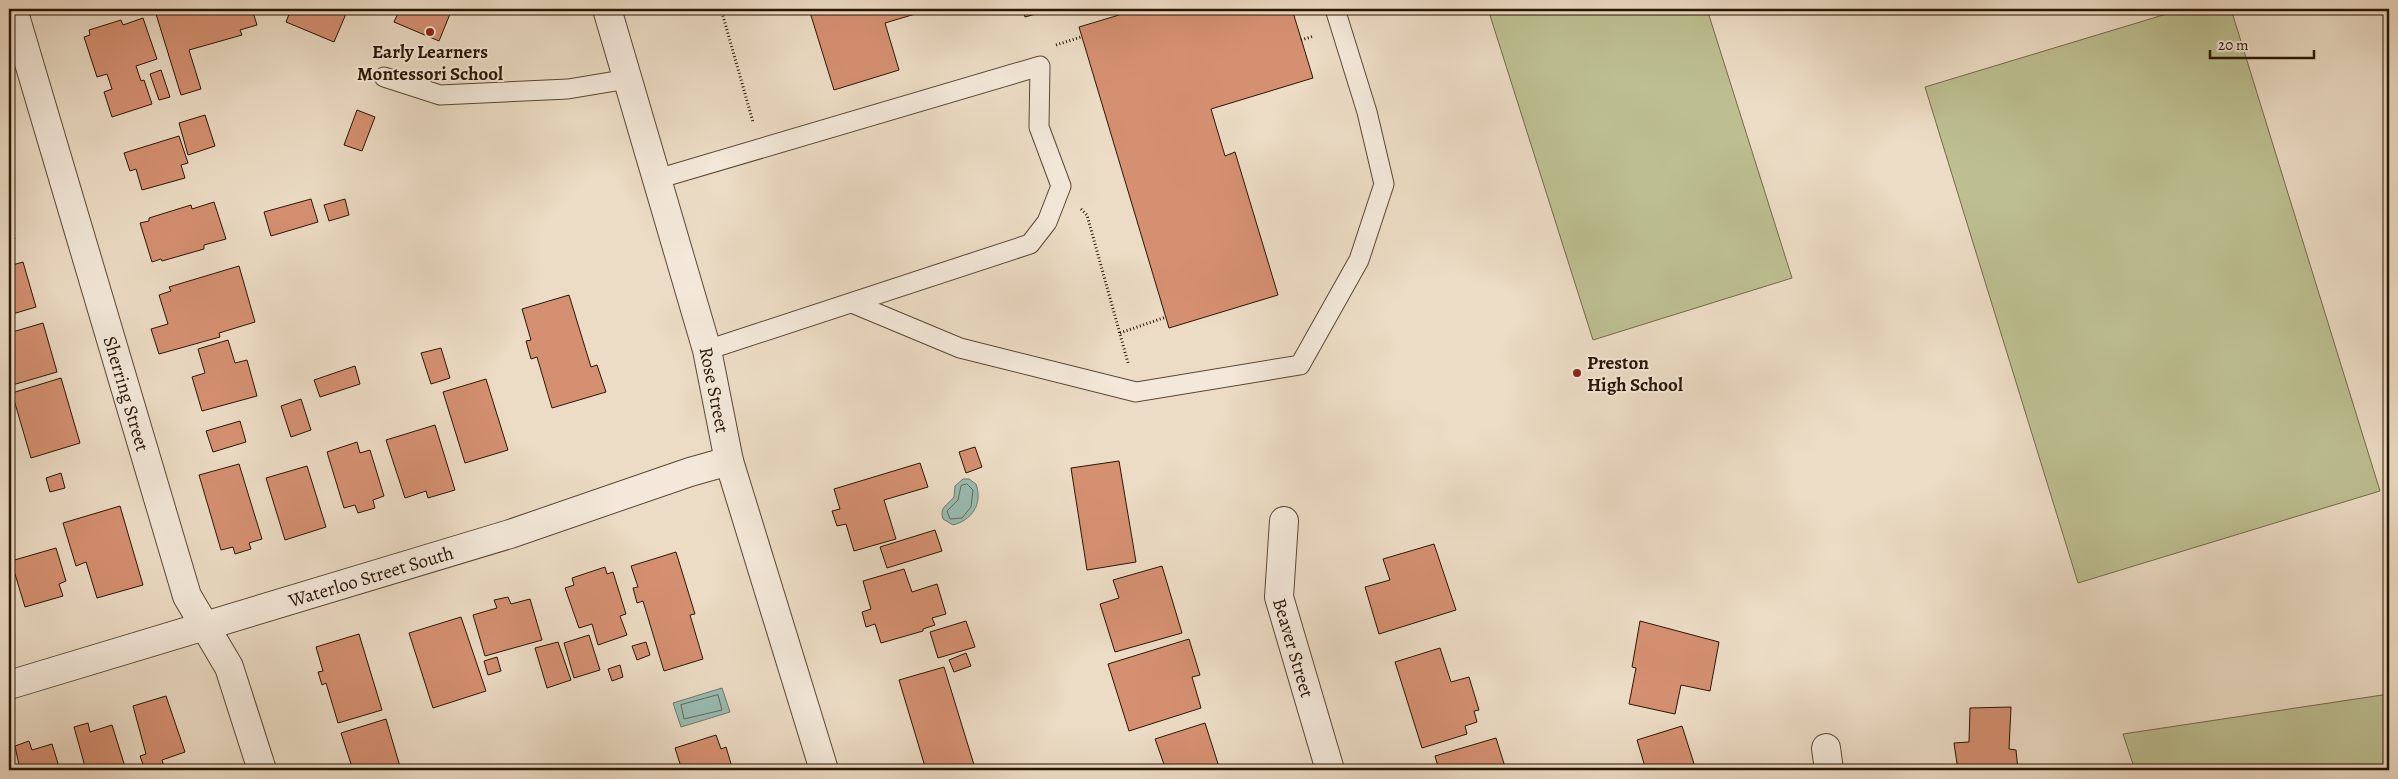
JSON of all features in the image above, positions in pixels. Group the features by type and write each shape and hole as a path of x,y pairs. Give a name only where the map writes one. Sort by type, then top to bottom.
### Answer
{"street":[{"name":"Sherring Street","path":"13,9 187,596 229,667 262,770"},
{"name":"Rose Street","path":"607,9 707,350 729,461 824,770"},
{"name":"Waterloo Street South","path":"9,685 510,534 690,472 729,461"},
{"name":"Beaver Street","path":"1284,521 1279,597 1330,770"}],"lane":[{"path":"852,303 960,348 1136,392 1300,365 1359,260 1384,184 1367,112 1335,9"},
{"path":"657,179 1040,66 1040,127 1061,186 1048,222 1030,244 707,350"},
{"path":"384,77 440,95 568,89 628,79"}],"path":[{"path":"720,9 761,149"},
{"path":"1061,186 1086,215 1136,392"},
{"path":"1120,333 1166,317"}],"green space":[{"path":"1488,9 1707,9 1792,278 1593,340"},
{"path":"2183,9 2231,9 2380,491 2078,583 1925,87"},
{"path":"2389,694 2389,770 2135,770 2123,734"}],"water":[{"path":"963,479 969,479 976,484 978,491 977,504 966,519 953,525 943,519 942,512 944,507 954,497 955,486"},
{"path":"722,688 730,712 681,727 673,703"}],"building":[{"path":"175,9 252,9 257,25 240,30 242,35 189,50 201,89 181,95 156,14"},
{"path":"291,9 348,9 334,42 286,22"},
{"name":"Early Learners Montessori School","path":"400,9 452,9 439,41 394,22"},
{"path":"809,9 932,9 885,23 899,70 834,90"},
{"path":"1022,9 1053,9 1025,17"},
{"path":"1117,9 1292,9 1313,78 1211,109 1225,156 1235,152 1278,295 1169,328 1079,27 1119,15"},
{"path":"143,18 157,59 136,66 141,81 144,80 152,104 112,117 104,92 112,89 107,74 97,77 84,37 90,35 89,30 121,20 123,25"},
{"path":"161,70 170,97 159,100 150,74"},
{"path":"357,110 375,117 362,151 344,145"},
{"path":"205,115 215,146 188,155 179,123"},
{"path":"179,136 188,163 181,165 185,178 142,190 136,169 130,171 124,153"},
{"path":"311,199 318,222 271,236 264,212"},
{"path":"345,199 349,215 329,221 324,205"},
{"path":"214,202 226,239 204,245 204,249 152,262 140,223 149,221 149,218 191,205 192,209"},
{"path":"9,218 15,239 9,241"},
{"path":"23,262 36,307 9,315 9,266"},
{"path":"239,266 255,322 219,333 220,337 159,354 151,329 168,324 159,295 171,291 169,287"},
{"path":"569,295 591,367 597,365 606,392 552,408 537,357 531,359 526,341 531,340 522,309"},
{"path":"43,323 57,372 9,386 9,333"},
{"path":"228,340 235,363 247,360 257,396 202,411 192,377 205,373 198,349"},
{"path":"441,348 450,378 431,384 421,353"},
{"path":"355,366 360,384 320,397 314,380"},
{"path":"61,378 80,443 31,458 12,393"},
{"path":"486,379 508,450 465,463 443,392"},
{"path":"301,399 311,430 291,437 281,406"},
{"path":"240,421 246,442 213,452 206,431"},
{"path":"435,425 455,490 428,498 426,491 405,498 386,440"},
{"path":"357,442 360,453 370,450 384,496 373,500 375,508 358,513 355,505 344,508 327,452"},
{"path":"975,447 982,467 966,473 959,452"},
{"path":"1119,461 1136,562 1087,570 1071,468"},
{"path":"920,463 928,487 884,500 896,539 854,551 846,524 837,526 832,511 840,509 834,489"},
{"path":"239,464 262,539 249,543 251,549 235,554 233,547 221,550 199,475"},
{"path":"307,466 326,527 285,540 266,478"},
{"path":"61,473 65,488 50,492 46,478"},
{"path":"120,506 143,585 97,598 86,562 76,566 63,523"},
{"path":"935,530 942,551 887,568 880,547"},
{"path":"1434,544 1456,610 1379,634 1365,587 1390,580 1383,559"},
{"path":"56,548 66,581 59,584 63,596 25,607 11,561"},
{"path":"676,552 695,614 690,615 703,659 664,671 643,601 637,603 633,588 638,587 631,566"},
{"path":"1162,566 1182,633 1115,652 1100,604 1119,598 1113,580"},
{"path":"605,567 607,574 613,572 626,614 620,616 627,635 598,645 592,624 579,628 565,588 574,585 572,578"},
{"path":"904,569 912,592 937,584 946,614 932,618 935,625 923,629 923,631 881,643 875,624 866,627 862,612 871,609 863,581"},
{"path":"508,597 511,604 530,599 542,640 485,656 473,615 497,608 494,600"},
{"path":"461,617 486,691 433,708 409,633"},
{"path":"966,621 975,647 938,658 930,632"},
{"path":"1640,621 1719,642 1710,691 1681,685 1675,714 1629,704 1636,668 1632,667"},
{"path":"359,634 382,710 338,723 326,683 322,685 318,672 323,671 316,647"},
{"path":"589,635 600,670 574,678 564,643"},
{"path":"1189,639 1200,675 1192,677 1201,708 1129,731 1108,664"},
{"path":"558,642 571,680 547,688 535,648"},
{"path":"646,642 650,655 637,660 632,646"},
{"path":"1440,648 1451,682 1469,677 1479,710 1474,711 1477,722 1465,726 1467,734 1422,748 1395,662"},
{"path":"966,653 971,666 954,672 949,660"},
{"path":"497,657 501,671 488,675 484,661"},
{"path":"620,665 623,677 612,681 608,669"},
{"path":"944,667 975,768 966,770 926,770 899,680"},
{"path":"166,696 185,752 162,760 165,770 145,770 140,756 146,754 133,706"},
{"path":"2011,707 2009,749 2016,750 2018,770 1958,770 1954,743 1969,742 1970,708"},
{"path":"386,719 401,770 353,770 341,733"},
{"path":"88,723 90,732 112,725 126,770 86,770 74,727"},
{"path":"1205,723 1220,770 1166,770 1155,739"},
{"path":"1682,726 1696,770 1646,770 1637,740"},
{"path":"716,735 721,749 726,747 732,767 726,770 682,770 675,748"},
{"path":"1496,738 1506,770 1439,770 1435,756"},
{"path":"29,741 32,750 52,744 60,770 20,770 15,746"}],"place":[{"name":"Early Learners Montessori School","path":"430,32"},
{"name":"Preston High School","path":"1577,373"}]}
